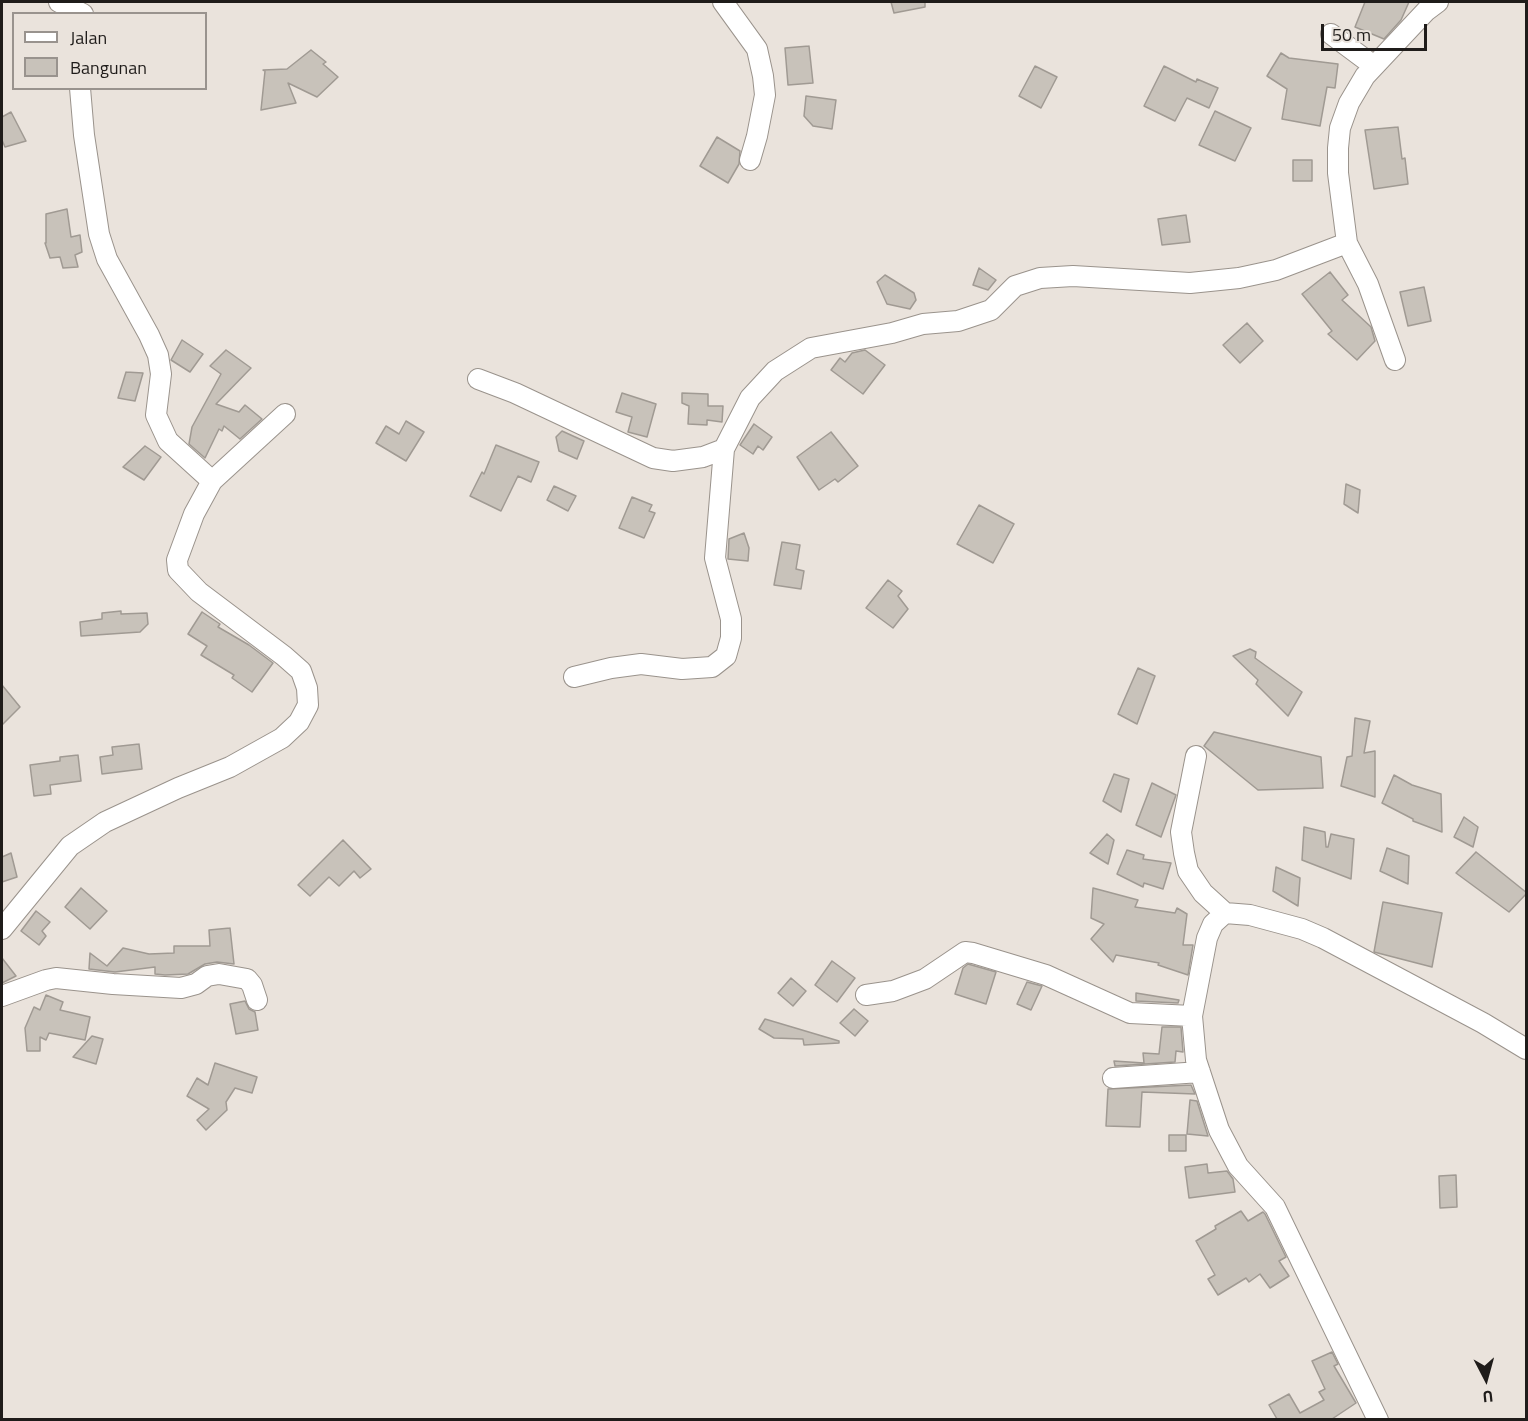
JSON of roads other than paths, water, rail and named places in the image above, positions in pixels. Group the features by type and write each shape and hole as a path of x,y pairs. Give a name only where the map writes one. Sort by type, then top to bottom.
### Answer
{"street":[{"path":"59,2 81,12"},
{"path":"723,2 757,49 763,76 765,95 750,160"},
{"path":"1395,360 1368,284 1347,243 1338,173 1340,128 1349,103 1365,76 1426,11 1438,2"},
{"path":"1331,34 1374,66"},
{"path":"80,90 84,135 99,234 107,259 158,355 160,374 156,415 168,441 212,481"},
{"path":"574,677 641,664 682,669 712,667 726,656 731,638 731,619 715,558 724,449 750,398 775,371 810,348 892,333 923,324 958,321 991,309 1015,286 1040,278 1073,276 1190,283 1239,278 1276,270 1347,243"},
{"path":"478,379 515,393 653,458 673,461 703,457 724,449"},
{"path":"2,929 70,846 105,822 230,767 282,738 299,722 308,705 307,688 301,671 199,592 178,570 177,560 194,514 212,481 285,414"},
{"path":"1196,756 1181,832 1184,853 1188,871 1203,893 1225,913 1250,915 1302,929 1323,938 1483,1023 1527,1049"},
{"path":"1225,913 1213,924 1206,938 1192,1016 1196,1060 1224,1141 1239,1166 1275,1207 1378,1419"},
{"path":"866,995 893,991 925,979 965,952 1046,975 1130,1013 1192,1016"},
{"path":"2,996 56,978 181,988 196,984 207,976 219,974 247,979 257,999"},
{"path":"1113,1078 1200,1072"}]}
